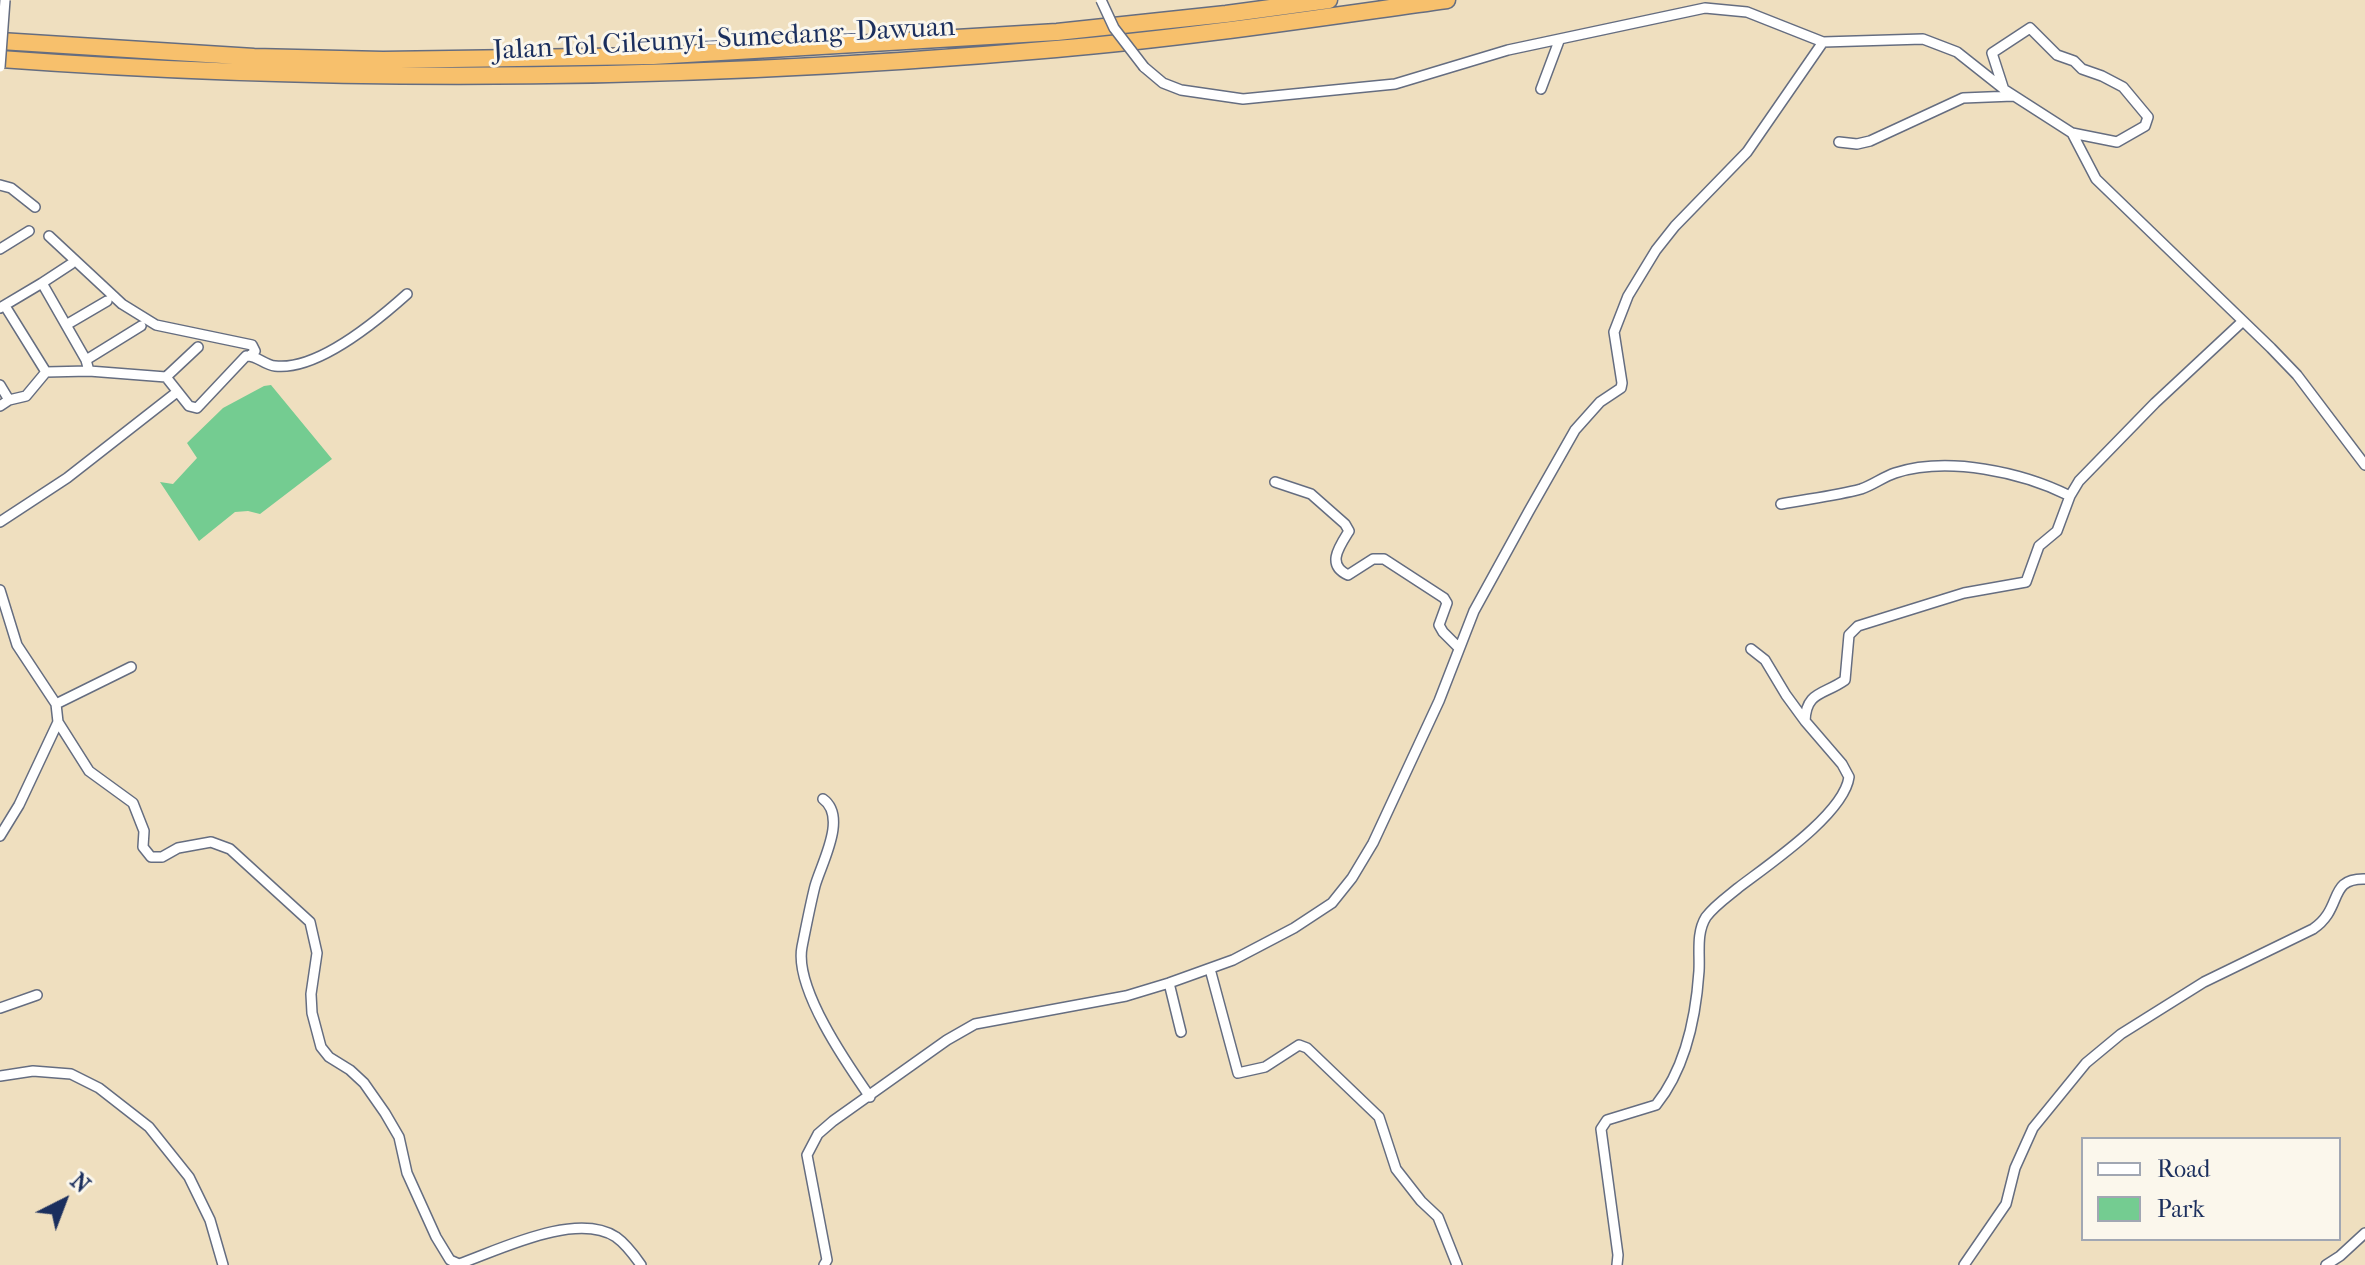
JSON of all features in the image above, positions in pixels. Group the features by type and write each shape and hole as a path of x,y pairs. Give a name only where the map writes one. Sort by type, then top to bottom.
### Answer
{"highway":[{"name":"Jalan Tol Cileunyi–Sumedang–Dawuan","path":"0,41 254,57 383,60 653,56 1057,32 1329,0"},
{"name":"Jalan Tol Cileunyi–Sumedang–Dawuan","path":"0,59 175,71 382,77 509,78 670,73 1057,49 1229,30 1447,0"}],"street":[{"path":"0,67 5,0"},
{"path":"1101,0 1114,28 1144,67 1163,83 1181,90 1243,99 1395,84 1508,50 1705,8 1747,12 1823,42 1923,39 1957,52 2005,90 2072,133 2117,142 2145,126 2148,117 2123,87 2057,55 2030,28 1992,53 2005,90"},
{"path":"1541,89 1559,41"},
{"path":"824,1265 827,1260 807,1155 813,1140 826,1127 947,1040 975,1024 1113,999 1210,969 1294,928 1323,910 1340,894 1380,829 1439,701 1474,611 1575,430 1600,402 1621,388 1614,332 1628,296 1675,226 1747,152 1823,42"},
{"path":"1839,142 1857,144 1870,141 1963,98 2014,96"},
{"path":"2072,133 2096,179 2297,375 2365,465"},
{"path":"0,185 11,188 35,207"},
{"path":"0,249 29,231"},
{"path":"49,236 122,304 156,325 222,340 247,342 255,351 232,369 197,408 192,409 166,377"},
{"path":"46,372 2,307 71,264"},
{"path":"42,283 86,360 89,371"},
{"path":"251,355 274,366 308,361 323,355 383,316 407,294"},
{"path":"66,325 107,301"},
{"path":"1805,721 1805,707 1809,701 1845,680 1847,640 1855,628 1964,593 2026,582 2039,546 2058,529 2079,481 2155,403 2243,321"},
{"path":"86,360 141,326"},
{"path":"0,385 4,403 26,396 46,372 89,371 166,377 198,347"},
{"path":"0,522 67,478 177,392"},
{"path":"1781,504 1863,488 1895,473 1936,466 2007,473 2045,483 2070,496"},
{"path":"1275,482 1311,494 1345,524 1349,531 1335,553 1335,563 1342,573 1348,575 1373,559 1384,559 1444,598 1447,603 1439,625 1458,647"},
{"path":"0,590 17,645 56,704 58,722 89,771 133,803 144,831 143,847 151,857 162,857 178,848 211,842 230,849 310,922 317,953 311,994 312,1013 321,1047 329,1057 364,1083 385,1113 399,1137 407,1173 450,1260 459,1264 528,1237 598,1230 617,1238 641,1265"},
{"path":"1617,1265 1601,1129 1607,1120 1656,1105 1675,1074 1689,1030 1699,974 1699,936 1708,914 1837,806 1849,782 1842,764 1805,721 1765,660 1751,649"},
{"path":"56,704 131,667"},
{"path":"0,836 19,805 58,722"},
{"path":"823,799 831,809 833,831 815,888 801,956 808,986 840,1055 870,1097"},
{"path":"1964,1265 2006,1204 2015,1168 2033,1128 2086,1063 2121,1034 2204,982 2313,929 2328,918 2341,885 2347,879 2365,879"},
{"path":"1210,969 1237,1072 1265,1067 1299,1045 1307,1048 1379,1117 1396,1169 1438,1217 1457,1265"},
{"path":"1169,983 1181,1032"},
{"path":"0,1008 37,995"},
{"path":"0,1076 33,1071 71,1074 99,1088 149,1127 189,1177 210,1220 223,1265"},
{"path":"2326,1265 2365,1233"}],"green space":[{"path":"271,385 332,459 260,514 235,512 199,541 160,482 173,484 197,458 187,443 223,408"}]}
